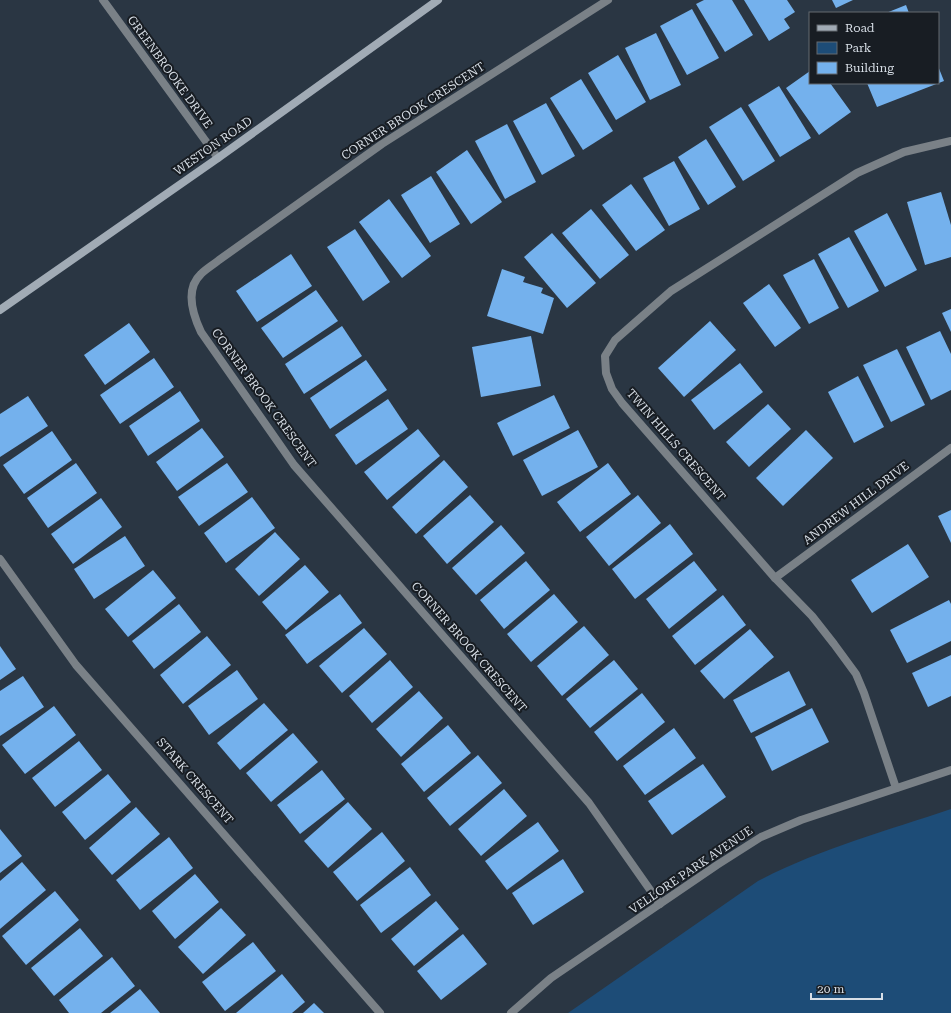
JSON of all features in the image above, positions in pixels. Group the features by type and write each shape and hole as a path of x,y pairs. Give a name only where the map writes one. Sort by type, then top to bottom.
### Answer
{"main road":[{"name":"WESTON ROAD","path":"0,310 218,158 438,0"}],"street":[{"name":"GREENBROOKE DRIVE","path":"103,0 218,158"},
{"name":"CORNER BROOK CRESCENT","path":"608,0 382,144 219,260 200,274 193,289 191,304 194,318 201,332 294,465 589,803 660,904"},
{"name":"TWIN HILLS CRESCENT","path":"896,788 872,713 856,674 812,616 775,578 622,403 612,389 606,373 605,356 615,340 671,291 857,173 904,152 951,141"},
{"name":"ANDREW HILL DRIVE","path":"775,578 951,448"},
{"name":"STARK CRESCENT","path":"0,559 76,665 380,1013"},
{"name":"VELLORE PARK AVENUE","path":"511,1013 551,978 717,864 761,837 801,820 951,770"}],"green space":[{"path":"951,809 951,1013 568,1013 758,881 805,859 829,850"}],"building":[{"path":"704,0 732,0 753,35 725,52 696,4"},
{"path":"744,0 787,0 795,12 784,19 790,28 769,41"},
{"path":"832,0 853,0 836,8"},
{"path":"906,5 909,12 888,12"},
{"path":"692,9 719,58 687,75 660,26"},
{"path":"656,33 681,85 650,100 625,48"},
{"path":"618,55 646,102 616,120 588,73"},
{"path":"939,68 944,81 939,83"},
{"path":"809,72 809,84 831,84 851,112 819,135 786,88"},
{"path":"581,79 613,131 583,150 550,98"},
{"path":"867,84 936,84 877,107"},
{"path":"779,86 811,138 780,157 748,105"},
{"path":"546,103 575,156 542,175 513,121"},
{"path":"741,107 775,161 743,181 709,127"},
{"path":"507,124 536,182 505,199 475,141"},
{"path":"706,139 736,187 708,205 678,157"},
{"path":"467,150 502,202 471,224 436,172"},
{"path":"674,161 700,209 669,226 643,178"},
{"path":"431,176 460,224 430,243 401,195"},
{"path":"631,184 665,230 636,251 602,205"},
{"path":"941,192 951,225 951,257 925,265 907,202"},
{"path":"389,199 431,256 402,278 359,222"},
{"path":"591,209 629,255 600,279 562,233"},
{"path":"887,213 917,270 885,287 854,231"},
{"path":"355,229 390,282 363,301 327,247"},
{"path":"552,233 596,283 567,308 524,257"},
{"path":"849,237 879,291 848,308 818,254"},
{"path":"291,254 312,286 257,322 236,291"},
{"path":"814,259 839,308 809,324 783,275"},
{"path":"502,269 525,277 523,282 543,288 541,293 554,298 543,334 487,316"},
{"path":"769,284 801,328 775,347 743,303"},
{"path":"316,290 338,321 283,358 261,328"},
{"path":"951,309 951,332 942,313"},
{"path":"710,321 736,350 684,397 658,368"},
{"path":"129,323 150,352 105,385 84,355"},
{"path":"342,326 362,356 304,394 285,364"},
{"path":"940,331 951,354 951,390 931,400 906,347"},
{"path":"531,336 541,386 481,397 472,347"},
{"path":"897,349 925,405 891,422 863,365"},
{"path":"154,358 174,387 120,424 100,395"},
{"path":"366,360 387,390 330,429 310,398"},
{"path":"740,363 763,392 714,430 691,400"},
{"path":"858,376 884,427 854,443 828,392"},
{"path":"180,391 200,421 148,456 129,426"},
{"path":"554,395 570,428 513,456 497,423"},
{"path":"28,396 48,426 0,457 0,414"},
{"path":"388,399 408,429 356,465 335,435"},
{"path":"768,404 791,429 749,467 726,442"},
{"path":"202,428 224,457 177,491 156,462"},
{"path":"418,429 440,456 387,500 364,472"},
{"path":"578,430 598,467 542,496 523,460"},
{"path":"806,430 833,458 783,506 756,478"},
{"path":"52,431 72,460 24,494 3,465"},
{"path":"444,460 468,487 416,534 392,507"},
{"path":"76,463 97,493 48,528 27,498"},
{"path":"227,463 248,492 199,526 178,497"},
{"path":"608,463 631,494 580,532 557,502"},
{"path":"470,495 494,522 447,564 423,536"},
{"path":"638,495 661,523 609,566 586,537"},
{"path":"252,497 275,528 226,563 204,533"},
{"path":"101,498 122,527 73,564 51,534"},
{"path":"951,510 951,543 938,516"},
{"path":"670,524 693,554 635,599 612,569"},
{"path":"501,525 525,553 476,595 452,568"},
{"path":"275,532 300,559 259,596 235,569"},
{"path":"125,536 145,566 94,599 74,569"},
{"path":"908,544 929,577 872,613 851,580"},
{"path":"526,561 550,590 504,629 480,600"},
{"path":"694,561 717,590 669,629 646,599"},
{"path":"305,565 329,592 286,630 262,602"},
{"path":"153,570 176,598 128,637 105,609"},
{"path":"340,594 362,623 307,664 285,635"},
{"path":"554,594 578,622 531,662 507,634"},
{"path":"723,595 746,625 695,665 672,636"},
{"path":"949,600 951,604 951,641 907,663 890,630"},
{"path":"179,604 201,632 154,669 132,641"},
{"path":"584,626 609,655 562,696 537,666"},
{"path":"364,628 387,654 342,693 319,666"},
{"path":"750,629 774,657 724,699 700,671"},
{"path":"207,636 231,665 183,704 160,675"},
{"path":"0,646 16,669 0,680"},
{"path":"951,655 951,696 928,707 912,673"},
{"path":"390,660 413,687 372,723 349,696"},
{"path":"614,660 638,689 590,728 566,699"},
{"path":"237,670 258,699 209,735 188,706"},
{"path":"789,671 806,705 751,733 733,700"},
{"path":"23,676 44,707 0,736 0,691"},
{"path":"419,691 443,718 401,757 376,729"},
{"path":"642,693 665,722 617,761 594,732"},
{"path":"264,703 288,730 240,770 217,743"},
{"path":"54,706 76,735 25,774 2,745"},
{"path":"812,708 829,742 772,771 755,737"},
{"path":"448,725 471,753 424,792 401,764"},
{"path":"674,728 696,758 645,795 623,766"},
{"path":"293,733 318,762 271,802 246,773"},
{"path":"79,741 102,770 55,807 32,778"},
{"path":"478,755 502,783 450,826 427,798"},
{"path":"703,764 726,797 672,835 648,801"},
{"path":"322,770 345,799 300,834 277,805"},
{"path":"108,774 131,802 85,840 62,812"},
{"path":"504,789 527,816 481,856 458,829"},
{"path":"348,802 372,829 328,868 304,841"},
{"path":"136,807 160,834 112,875 89,848"},
{"path":"538,822 559,851 507,890 485,861"},
{"path":"0,829 22,856 0,873"},
{"path":"382,832 405,861 357,901 333,872"},
{"path":"169,837 193,868 140,910 116,880"},
{"path":"563,859 584,892 533,925 512,893"},
{"path":"22,862 46,890 0,929 0,881"},
{"path":"410,867 431,895 381,933 360,905"},
{"path":"195,874 219,902 175,939 152,911"},
{"path":"55,891 79,920 26,965 2,936"},
{"path":"436,901 459,929 414,966 391,939"},
{"path":"221,908 246,935 203,974 178,947"},
{"path":"80,928 103,956 54,996 31,968"},
{"path":"463,934 487,964 441,1000 417,971"},
{"path":"253,942 276,971 225,1011 202,982"},
{"path":"112,957 135,986 101,1013 69,1013 59,1000"},
{"path":"282,974 305,1002 292,1013 236,1013"},
{"path":"140,989 160,1013 110,1013"},
{"path":"314,1003 324,1013 303,1013"}]}
